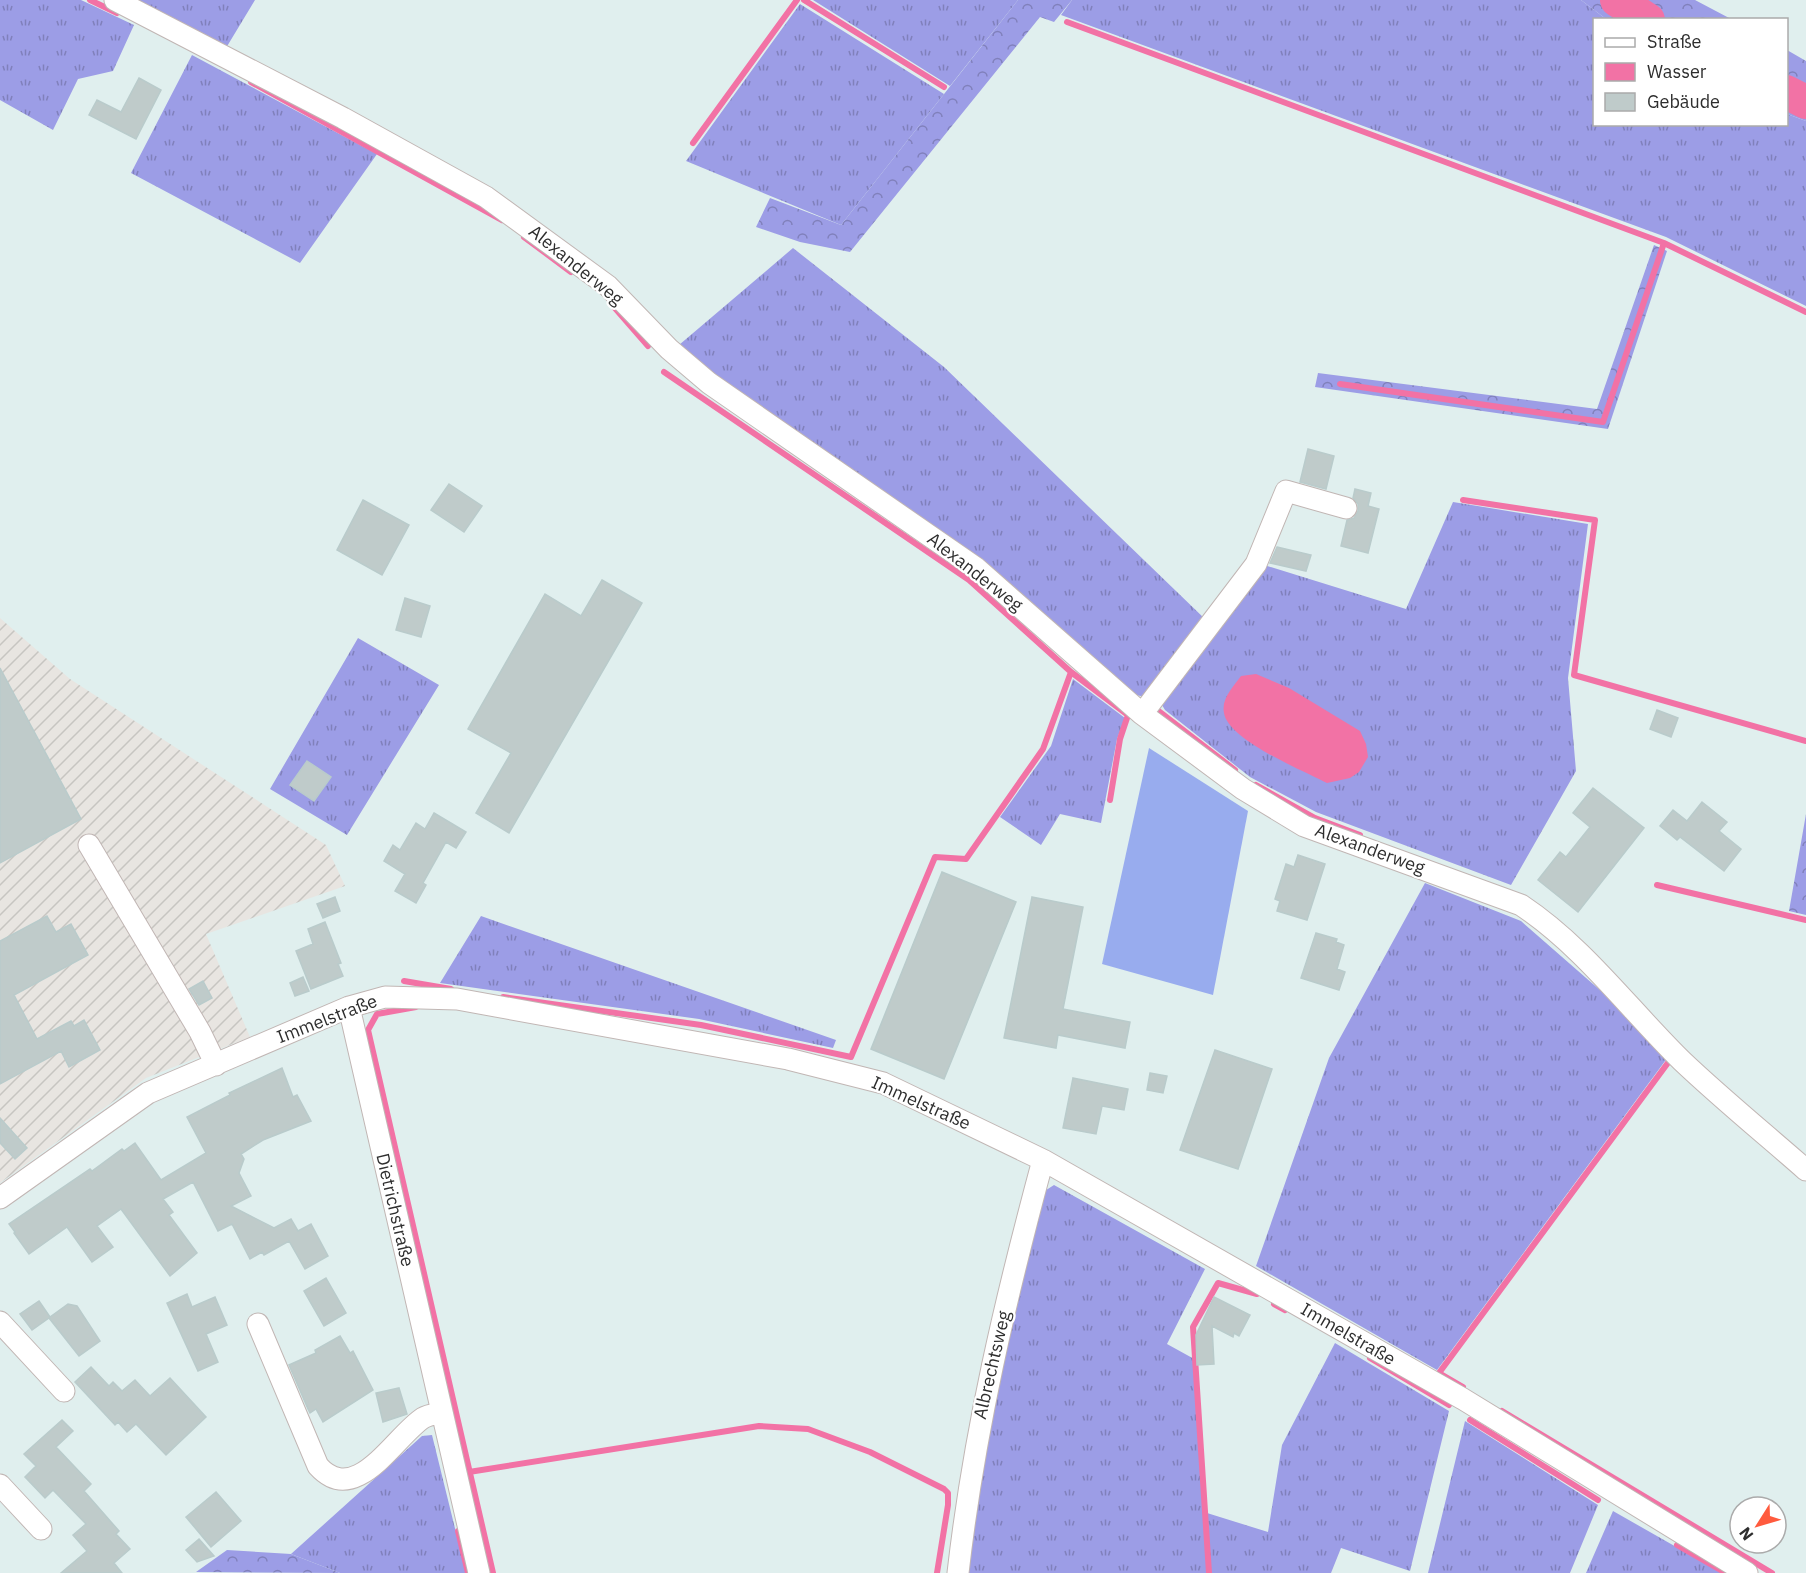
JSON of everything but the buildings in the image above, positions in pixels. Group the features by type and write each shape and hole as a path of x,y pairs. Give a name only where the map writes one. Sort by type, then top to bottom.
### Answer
{"street":[{"name":"Alexanderweg","path":"115,0 486,197 541,235 608,286 669,349 709,383 976,568 1142,714 1243,789 1304,826 1521,905 1551,925 1577,949 1683,1062 1806,1170"},
{"path":"1142,714 1256,564 1286,491 1346,508"},
{"path":"89,845 200,1032 216,1065"},
{"name":"Immelstraße","path":"0,1198 148,1093 349,1008 385,997 457,999 816,1065 883,1083 1043,1160 1462,1399 1747,1573"},
{"name":"Dietrichstraße","path":"349,1008 478,1573"},
{"name":"Albrechtsweg","path":"958,1573 967,1493 981,1410 1014,1269 1043,1160"},
{"path":"0,1322 64,1392"},
{"path":"258,1324 318,1466 327,1476 340,1480 357,1478 424,1417 441,1413"},
{"path":"0,1485 41,1529"}],"shaded area":[{"path":"0,618 70,679 326,845 345,886 206,934 250,1037 146,1078 0,1183"},
{"path":"1149,748 1248,811 1213,995 1102,964"}],"green space":[{"path":"0,0 81,0 134,25 113,71 78,79 53,130 0,100"},
{"path":"131,0 255,0 226,48"},
{"path":"813,0 1018,0 950,86"},
{"path":"1018,0 1072,0 1054,22 1040,17 850,252 800,242 756,227 770,198 841,225"},
{"path":"1072,0 1581,0 1605,18 1593,18 1593,126 1788,126 1788,114 1806,121 1806,306 1666,237 1061,15"},
{"path":"1581,0 1695,0 1729,18 1605,18"},
{"path":"800,4 944,94 841,225 686,161"},
{"path":"1788,51 1806,61 1806,121 1788,114"},
{"path":"192,55 377,154 300,263 131,173"},
{"path":"1654,245 1667,251 1608,429 1315,387 1318,373 1597,409"},
{"path":"793,248 944,367 1205,619 1146,697 1125,693 713,378 679,345"},
{"path":"1453,502 1588,524 1568,678 1576,771 1511,885 1316,812 1250,777 1165,710 1159,700 1264,565 1406,609"},
{"path":"358,638 439,685 347,835 270,789"},
{"path":"1073,679 1125,718 1117,739 1101,823 1060,814 1041,845 1000,817 1051,746"},
{"path":"1806,814 1806,915 1789,911"},
{"path":"1425,883 1521,921 1609,998 1668,1057 1437,1370 1256,1266 1329,1058"},
{"path":"481,916 836,1040 833,1048 699,1019 440,983"},
{"path":"1054,1185 1205,1269 1167,1344 1196,1360 1207,1513 1268,1532 1282,1445 1335,1343 1449,1411 1410,1571 1341,1548 1331,1573 966,1573 973,1492 1040,1194"},
{"path":"1465,1421 1598,1505 1570,1573 1428,1573"},
{"path":"432,1435 466,1573 340,1573 291,1554 422,1436"},
{"path":"1613,1511 1722,1573 1586,1573"},
{"path":"227,1550 291,1554 340,1573 196,1572"}],"water":[{"path":"1256,674 1289,688 1360,731 1366,744 1368,757 1359,772 1350,778 1327,783 1268,754 1239,734 1224,713 1224,703 1228,693 1241,676"}],"waterway":[{"path":"90,0 117,13"},
{"path":"693,143 797,0"},
{"path":"804,0 944,87"},
{"path":"1617,0 1645,18"},
{"path":"1067,22 1664,243 1806,312"},
{"path":"251,82 502,220"},
{"path":"1788,93 1806,102"},
{"path":"524,237 571,272"},
{"path":"1340,384 1603,422 1664,243"},
{"path":"614,307 648,346"},
{"path":"664,372 969,580 1071,672 1128,715 1120,739 1110,800"},
{"path":"1463,500 1595,520 1574,675 1806,741"},
{"path":"503,997 701,1025 851,1057 935,857 966,859 1043,749 1071,672"},
{"path":"1160,712 1235,770"},
{"path":"1256,785 1315,818 1360,835"},
{"path":"1657,885 1806,920"},
{"path":"404,981 451,989"},
{"path":"416,1007 377,1014 368,1030 493,1573"},
{"path":"1463,1387 1439,1373 1670,1060"},
{"path":"1209,1573 1193,1327 1218,1283 1257,1294"},
{"path":"1274,1304 1285,1310"},
{"path":"1370,1358 1449,1405"},
{"path":"1502,1411 1772,1573"},
{"path":"1470,1420 1598,1500"},
{"path":"469,1472 759,1426 808,1429 870,1452 948,1493 937,1573"},
{"path":"458,1531 468,1573"},
{"path":"1677,1545 1726,1573"}]}
